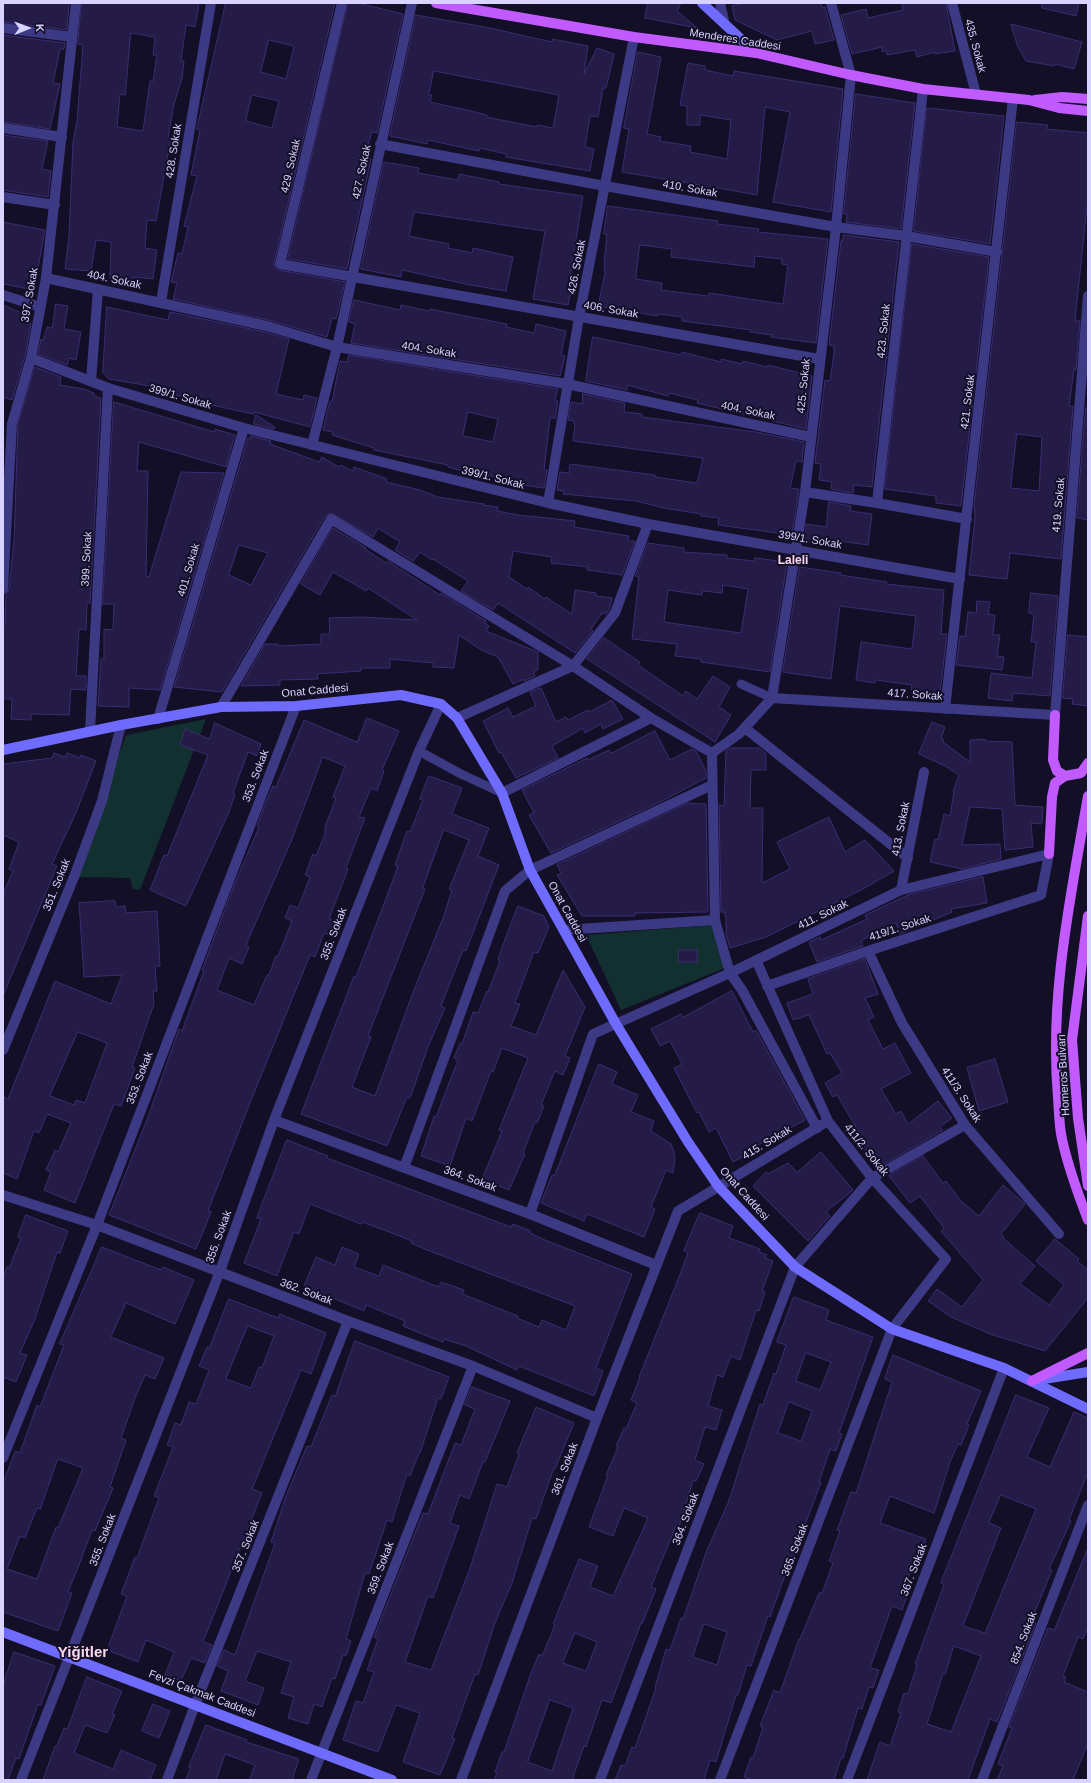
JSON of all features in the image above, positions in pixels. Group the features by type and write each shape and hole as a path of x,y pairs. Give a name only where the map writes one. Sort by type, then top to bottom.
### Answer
{"main road":[{"name":"Menderes Caddesi","path":"436,3 634,37 756,53 851,75 923,89 1029,100 1059,108 1088,111"},
{"path":"702,3 756,53"},
{"name":"Menderes Caddesi","path":"1029,100 1062,97 1088,99"},
{"name":"Onat Caddesi","path":"3,750 90,731 221,707 296,706 401,694 441,704 457,718 502,793 530,870 616,1024 688,1142 718,1186 795,1267 892,1329 1004,1368 1032,1380 1088,1409"},
{"path":"1056,715 1053,760 1057,771 1065,776"},
{"path":"1049,854 1052,797 1055,783 1065,776 1081,773 1088,763"},
{"path":"1088,796 1064,936 1056,1016 1055,1068 1062,1138 1072,1179 1088,1220"},
{"name":"Homeros Bulvarı","path":"1088,916 1072,1040 1078,1118 1088,1186"},
{"path":"1032,1380 1088,1353"},
{"path":"1032,1380 1088,1372"},
{"name":"Fevzi Çakmak Caddesi","path":"3,1632 392,1780"}],"street":[{"name":"397. Sokak","path":"3,582 12,424 31,358 46,278 76,3"},
{"name":"428. Sokak","path":"161,302 211,3"},
{"name":"429. Sokak","path":"342,3 280,264 351,278"},
{"name":"427. Sokak","path":"312,445 337,347 380,144 412,3"},
{"path":"720,3 725,25"},
{"path":"831,3 851,75"},
{"name":"435. Sokak","path":"952,3 976,94"},
{"path":"3,28 72,37"},
{"name":"426. Sokak","path":"548,503 579,317 634,37"},
{"name":"425. Sokak","path":"772,698 797,550 805,492 819,359 836,227 851,75"},
{"name":"423. Sokak","path":"877,503 923,89"},
{"name":"421. Sokak","path":"945,709 1013,98"},
{"path":"3,128 62,137"},
{"name":"410. Sokak","path":"380,144 836,227 906,236 997,252"},
{"path":"3,197 55,205"},
{"name":"404. Sokak","path":"46,278 267,326 337,347 567,384 810,437"},
{"name":"406. Sokak","path":"351,278 819,359"},
{"path":"91,381 98,289"},
{"path":"3,295 40,307"},
{"name":"419. Sokak","path":"1056,715 1088,296"},
{"name":"399/1. Sokak","path":"31,358 108,388 244,428 548,503 648,524 960,579"},
{"name":"399. Sokak","path":"90,731 108,388"},
{"name":"401. Sokak","path":"158,719 244,428"},
{"path":"805,492 967,519"},
{"path":"221,707 331,519 573,666 651,718 712,753"},
{"path":"457,718 573,666 616,613 648,524"},
{"path":"712,753 744,728 772,698"},
{"name":"417. Sokak","path":"772,698 1056,715"},
{"name":"355. Sokak","path":"21,1780 220,1271 274,1120 419,751 441,704"},
{"name":"353. Sokak","path":"3,1458 97,1225 296,706"},
{"path":"502,793 651,718"},
{"name":"351. Sokak","path":"3,1050 74,877 99,808 121,725"},
{"path":"744,728 908,858"},
{"path":"712,753 715,920 730,973 742,990 817,1128"},
{"name":"413. Sokak","path":"901,890 924,772"},
{"path":"404,1168 505,891 530,870 712,785"},
{"name":"411. Sokak","path":"530,1214 593,1034 730,973 901,890 1049,854"},
{"name":"419/1. Sokak","path":"767,986 868,951 1042,895 1049,854"},
{"path":"564,930 715,920"},
{"name":"411/3. Sokak","path":"868,951 902,1023 965,1125 1059,1234"},
{"name":"411/2. Sokak","path":"756,960 828,1121 872,1178 946,1258 892,1329"},
{"name":"364. Sokak","path":"274,1120 530,1214 656,1265"},
{"name":"415. Sokak","path":"718,1186 828,1121"},
{"path":"795,1267 872,1178 965,1125"},
{"name":"361. Sokak","path":"462,1780 597,1418 678,1211 718,1186"},
{"name":"362. Sokak","path":"3,1195 97,1225 220,1271 348,1321 473,1366 597,1418"},
{"name":"364. Sokak","path":"600,1780 795,1267"},
{"name":"357. Sokak","path":"167,1780 195,1705 348,1321"},
{"name":"365. Sokak","path":"720,1780 892,1329"},
{"name":"359. Sokak","path":"311,1780 473,1366"},
{"name":"367. Sokak","path":"847,1780 1004,1368"},
{"name":"854. Sokak","path":"982,1780 1088,1505"}],"lane":[{"path":"741,684 772,698"},
{"path":"419,751 461,774 502,793"}],"green space":[{"path":"206,719 140,890 133,889 130,878 74,877 126,735"},
{"path":"714,925 725,968 621,1010 586,935"}],"building":[{"path":"3,3 69,3 67,30 3,22"},
{"path":"82,3 199,3 195,27 186,25 181,61 184,61 182,79 174,104 168,137 171,138 156,221 147,220 145,248 157,250 153,279 134,277 133,282 110,278 111,242 96,240 91,271 65,269 69,236 73,142 77,121 83,45 78,44","holes":["131,33 155,37 153,55 157,55 153,81 150,81 143,131 117,127 120,94 125,95"]},
{"path":"226,3 335,3 274,263 275,269 345,282 336,319 332,318 327,337 268,320 173,299 177,283 171,282 178,253 182,254 188,227 184,226 197,176 191,175 200,130 197,129","holes":["269,40 294,46 286,79 261,72","252,95 279,101 272,128 246,121"]},
{"path":"348,3 358,3 403,14 377,133 372,132 364,158 371,159 347,269 288,259"},
{"path":"648,3 681,3 677,11 697,28 645,18"},
{"path":"746,3 821,3 822,8 825,7 834,40 815,44 812,31 777,40 735,20 732,6"},
{"path":"902,3 946,3 955,51 935,54 935,52 917,57 915,50 887,55 886,50 882,52 882,47 852,54 841,15 866,9 868,18 903,10"},
{"path":"1042,3 1079,3 1076,16 1042,8"},
{"path":"416,15 485,27 552,42 552,39 588,46 584,74 597,48 614,54 606,88 603,88 598,117 590,116 585,147 594,149 590,171 506,157 506,154 480,148 479,151 428,140 427,144 390,136","holes":["434,71 559,95 553,128 537,125 537,127 486,117 487,115 430,102 432,95 429,95"]},
{"path":"1011,24 1082,42 1074,69 1055,64 1054,66 1026,61 1018,47"},
{"path":"3,35 65,43 64,49 60,49 53,83 60,84 50,129 3,122"},
{"path":"638,52 661,57 647,134 661,137 660,141 691,146 690,152 727,159 731,120 700,115 700,125 687,125 687,106 680,105 688,63 705,66 705,70 733,76 734,71 843,89 831,212 773,202 790,112 765,107 757,195 713,187 713,190 699,188 700,185 622,172 629,129 624,128"},
{"path":"856,94 915,103 901,229 846,222 847,214 844,214"},
{"path":"927,108 1004,116 990,244 914,231"},
{"path":"1017,122 1048,125 1047,129 1088,133 1088,196 1075,321 1080,321 1076,370 1074,369 1069,406 1073,406 1061,559 1010,553 1007,579 969,575 975,518 974,507","holes":["1017,434 1042,437 1039,491 1011,488"]},
{"path":"3,135 48,141 42,169 51,171 48,197 3,190"},
{"path":"384,162 419,168 418,173 458,180 459,174 499,182 499,184 583,196 569,283 572,284 568,305 533,299 545,231 414,212 409,236 449,244 448,248 472,253 473,248 513,257 506,291 465,284 402,270 401,277 361,269"},
{"path":"608,206 718,221 717,224 759,229 758,232 828,239 816,343 771,337 772,335 750,332 751,330 682,321 682,317 658,314 658,316 598,306 605,273 604,264 607,235 604,234","holes":["640,245 672,249 671,257 754,267 755,256 782,259 782,264 788,265 783,304 709,293 708,296 661,290 662,283 636,279"]},
{"path":"3,222 45,230 34,290 3,284"},
{"path":"844,235 899,242 872,487 854,485 853,493 831,489 832,482 819,480 821,464 815,463 825,380 830,381 834,353 834,346 829,345 841,241"},
{"path":"912,244 989,257 961,506 936,503 936,496 885,489"},
{"path":"354,300 400,310 401,305 429,311 430,309 507,324 506,327 534,333 536,324 566,331 561,355 565,356 560,376 351,343 355,324 349,322"},
{"path":"56,304 68,306 64,329 81,332 76,360 69,358 67,365 38,354 41,339 43,341 47,327 52,328"},
{"path":"3,305 24,314 31,324 25,356 12,400 3,397"},
{"path":"107,307 168,320 170,312 265,332 289,339 276,394 303,400 304,395 317,398 310,427 254,412 253,414 207,404 208,402 166,393 167,389 109,379 103,373"},
{"path":"593,337 681,355 682,352 721,362 721,359 742,364 743,361 767,367 768,365 812,376 806,429 697,403 698,400 669,393 668,396 627,385 627,390 586,381"},
{"path":"349,355 558,389 555,400 558,401 555,418 550,418 544,470 547,470 544,488 508,483 509,479 467,472 448,467 448,465 374,450 374,448 332,435 333,432 323,430 330,401 332,402 340,361 347,362","holes":["468,412 498,419 493,442 463,436"]},
{"path":"35,367 61,377 60,385 84,389 94,393 94,396 101,398 90,603 87,603 86,630 79,629 76,676 86,676 86,690 71,689 69,715 31,714 31,720 11,719 12,699 3,699 3,624 5,624 6,595 9,589 14,540 18,425"},
{"path":"583,394 625,403 624,412 642,414 642,417 756,432 804,442 802,462 796,461 790,488 799,489 792,535 718,525 719,518 701,516 701,514 664,508 636,501 563,494 564,491 557,490 560,472 569,473 570,464 655,475 655,477 697,483 703,458 573,441 575,424 574,421 568,420 571,402 582,404"},
{"path":"114,402 214,432 215,429 235,435 226,467 139,442 137,471 148,471 146,576 149,577 181,472 224,473 160,690 129,688 129,707 98,706 101,659 104,659 104,629 113,630 114,604 103,604"},
{"path":"1086,408 1088,408 1088,520 1077,518"},
{"path":"256,415 275,427 274,429 254,424"},
{"path":"251,436 271,441 270,444 319,462 322,457 339,467 340,465 353,471 354,467 387,479 386,482 420,490 438,497 498,507 497,511 518,515 575,521 574,527 629,536 628,541 635,541 622,575 587,570 588,567 551,563 552,557 513,551 509,577 527,589 528,587 545,599 546,597 572,614 575,590 596,593 596,596 612,598 609,610 606,614 602,613 591,629 593,631 575,653 498,603 493,610 461,591 468,581 433,559 432,560 420,552 413,561 395,550 400,542 378,528 373,537 331,513 325,516 222,692 174,687 248,438 250,439","holes":["239,545 268,553 251,585 229,575"]},
{"path":"829,502 851,506 850,511 872,514 868,545 839,541 838,546 805,542 806,524 826,527"},
{"path":"333,528 366,548 365,549 386,563 388,561 440,595 441,593 486,621 484,622 489,626 486,631 538,652 538,670 534,672 535,676 513,684 498,657 481,650 459,635 454,668 433,667 433,663 390,659 390,668 361,668 361,671 317,674 318,679 280,680 280,685 241,686 265,644 278,644 279,646 321,644 321,634 330,634 329,618 360,617 417,620 368,588 366,591 333,572 320,595 301,584"},
{"path":"648,543 684,548 684,552 727,555 727,558 754,561 755,558 787,562 770,672 701,662 701,659 675,656 677,644 632,639 639,577 636,576","holes":["723,585 748,589 741,633 664,622 668,590 702,595 703,591 722,593"]},
{"path":"800,567 887,582 886,584 944,590 941,634 947,634 940,693 911,690 912,685 876,680 875,683 856,680 861,642 912,649 916,616 840,606 831,679 783,672"},
{"path":"1031,593 1058,596 1050,696 1013,693 1012,701 988,698 991,673 1032,678 1036,642 1031,642 1034,614 1029,613"},
{"path":"977,601 990,602 988,614 995,615 993,635 1000,635 997,656 1004,657 1002,670 956,665 960,636 965,637 968,612 976,613"},
{"path":"1068,635 1088,637 1088,706 1072,704 1073,699 1063,698"},
{"path":"604,638 640,662 638,665 683,696 686,691 697,699 713,676 730,687 719,707 731,715 715,742 587,659"},
{"path":"541,688 556,722 566,717 568,720 588,710 589,712 612,700 623,719 603,729 601,724 585,733 583,728 552,746 558,758 516,778 501,752 499,753 483,721 508,708 513,717 536,706 530,692"},
{"path":"367,718 399,731 382,770 384,771 377,791 371,788 359,817 365,818 329,919 336,921 330,935 324,933 315,957 310,955 208,1211 211,1212 196,1249 109,1215 148,1117 179,1029 182,1031 204,971 202,970 234,885 259,827 257,826 264,807 273,786 276,787 304,720 357,742","holes":["323,757 345,766 333,797 336,798 325,827 325,834 316,856 313,854 305,875 310,877 298,908 290,905 285,918 292,921 278,956 276,956 269,975 267,975 254,1005 217,990 229,958 242,964 249,947 246,945 292,839"]},
{"path":"932,722 945,727 941,739 944,740 943,742 970,762 970,740 985,739 985,741 1012,742 1015,805 1043,807 1042,824 1031,823 1033,847 1005,850 1002,809 970,807 962,845 1000,844 1001,859 962,869 930,862 935,839 938,840 944,814 950,816 953,792 959,775 945,766 919,754"},
{"path":"215,723 261,744 257,756 248,752 233,793 235,794 229,812 186,906 150,890 164,855 167,856 208,755 180,745 185,729 209,739"},
{"path":"655,731 670,760 692,749 696,751 706,771 706,778 660,802 551,853 529,815 534,813 522,790 587,758 588,760 609,750 611,753"},
{"path":"730,748 759,748 766,754 766,770 751,770 750,808 763,808 762,883 790,869 777,842 829,817 845,852 865,840 894,871 863,889 766,937 730,948 726,934 725,912 721,912 719,805 724,806 726,751"},
{"path":"54,753 65,757 67,753 80,758 81,755 96,761 75,815 52,864 57,866 3,996 3,894 13,871 9,869 19,842 3,835 3,764 52,758"},
{"path":"429,776 462,788 452,814 489,828 478,856 499,865 466,951 463,950 441,1006 445,1008 428,1047 410,1098 407,1097 387,1146 301,1114 354,976 356,977 385,901 398,866 395,865 407,831 410,832 423,800 420,799","holes":["444,830 469,840 449,889 452,890 443,918 412,995 375,1096 352,1087 371,1037 368,1036 425,889 423,888"]},
{"path":"688,803 706,804 708,912 635,913 635,916 582,916 557,875 561,873 557,865"},
{"path":"983,877 987,903 951,909 952,912 900,934 896,923 867,936 868,937 861,941 863,946 817,962 809,942 820,937 821,940 867,919 865,915 910,894"},
{"path":"115,901 116,907 125,906 126,913 157,911 160,966 155,966 157,991 153,991 154,1004 132,1067 135,1068 121,1106 114,1104 75,1203 44,1190 51,1172 46,1170 55,1150 58,1152 71,1123 47,1114 39,1133 34,1131 17,1179 3,1173 3,1096 8,1099 55,981 111,1004 122,975 84,977 79,903","holes":["78,1032 107,1043 85,1103 76,1100 74,1105 50,1096"]},
{"path":"518,906 544,916 549,927 538,953 534,952 515,1003 520,1004 511,1026 536,1035 563,970 585,1007 565,1056 570,1058 563,1075 555,1071 541,1105 544,1106 537,1123 535,1122 523,1153 525,1154 509,1190 482,1179 502,1131 499,1130 528,1058 502,1048 493,1072 491,1071 472,1121 466,1118 450,1166 421,1156 434,1116 436,1117 458,1060 454,1058 460,1043 462,1044 473,1012 478,1013 487,991 488,992 500,961 498,960 504,942"},
{"path":"679,950 697,950 697,962 679,962"},
{"path":"865,959 878,994 865,998 874,1017 868,1020 883,1049 895,1043 911,1073 881,1089 896,1114 901,1111 908,1124 938,1101 952,1118 940,1127 943,1130 881,1166 870,1148 864,1151 856,1136 860,1134 837,1095 833,1097 825,1083 842,1073 830,1053 827,1054 809,1015 793,1020 787,1003 813,994 808,979"},
{"path":"732,991 753,1032 756,1030 805,1120 751,1149 752,1152 733,1162 716,1128 709,1132 699,1112 697,1113 674,1068 682,1064 670,1041 660,1046 651,1029 681,1014 683,1017"},
{"path":"995,1059 1008,1102 979,1111 967,1068"},
{"path":"599,1064 617,1072 612,1084 638,1095 631,1112 654,1121 651,1131 671,1144 674,1152 675,1159 673,1173 666,1170 651,1207 655,1209 644,1237 587,1214 584,1221 541,1203 552,1175 554,1176"},
{"path":"287,1140 328,1156 327,1158 511,1227 513,1224 531,1231 530,1233 545,1240 632,1274 596,1368 603,1371 594,1396 519,1366 517,1370 466,1346 444,1339 443,1342 417,1332 403,1326 405,1321 366,1305 364,1311 304,1286 316,1257 335,1265 342,1247 359,1254 354,1267 379,1276 383,1265 439,1287 441,1282 464,1290 462,1294 518,1316 517,1318 539,1327 542,1320 566,1330 575,1306 427,1250 411,1243 412,1241 392,1233 362,1222 361,1224 310,1204 299,1234 294,1232 277,1276 244,1263 261,1219 257,1218"},
{"path":"821,1152 853,1190 826,1212 830,1216 808,1241 753,1186 766,1172 768,1174 788,1163 797,1172"},
{"path":"923,1156 943,1183 946,1181 961,1201 979,1216 1003,1185 1025,1204 1001,1234 1004,1237 1003,1238 1035,1266 1020,1284 1049,1305 1064,1285 1036,1261 1055,1239 1079,1259 1077,1261 1088,1270 1088,1298 1045,1351 990,1334 951,1317 928,1301 937,1289 962,1307 983,1280 941,1231 944,1228 920,1196 910,1203 889,1176"},
{"path":"700,1213 733,1226 729,1238 760,1249 759,1252 767,1255 765,1258 773,1261 762,1291 765,1292 759,1311 756,1310 740,1360 731,1356 723,1377 717,1375 708,1406 722,1410 716,1430 705,1427 695,1460 704,1464 696,1481 693,1480 679,1527 676,1526 651,1587 656,1589 642,1624 641,1623 611,1703 602,1700 586,1747 584,1746 572,1780 494,1780 497,1773 495,1772 502,1752 504,1752 531,1673 539,1654 542,1656 579,1559 598,1566 590,1587 613,1596 648,1518 624,1508 613,1536 589,1527 608,1475 606,1475 618,1447 616,1446 624,1428 626,1429 637,1403 631,1400 688,1253 684,1251","holes":["575,1633 597,1642 586,1671 563,1663","550,1700 573,1708 552,1771 528,1762"]},
{"path":"26,1215 68,1231 60,1253 57,1252 35,1319 20,1353 27,1355 16,1382 3,1377 3,1279 21,1238 18,1237"},
{"path":"102,1247 161,1270 163,1267 194,1280 175,1324 126,1303 111,1337 164,1358 155,1379 145,1375 135,1398 121,1438 126,1440 110,1487 113,1488 95,1531 92,1530 68,1592 72,1593 58,1631 3,1612 3,1484 15,1451 20,1453 37,1405 40,1407 64,1345 60,1344","holes":["58,1459 83,1468 58,1528 56,1527 37,1579 7,1569 20,1536 25,1538 37,1508 40,1509"]},
{"path":"794,1297 829,1310 826,1320 873,1337 839,1433 842,1434 836,1451 830,1449 819,1482 821,1482 789,1568 788,1567 770,1617 768,1616 751,1666 747,1665 738,1695 736,1695 716,1762 710,1760 704,1780 615,1780 621,1765 625,1766 632,1747 635,1748 656,1688 655,1687 666,1649 670,1650 681,1618 683,1619 707,1550 728,1503 760,1404 763,1405 774,1373 776,1374 786,1345 777,1342","holes":["806,1353 831,1362 820,1390 796,1381","789,1402 812,1411 801,1441 778,1433","704,1624 727,1632 717,1665 693,1657"]},
{"path":"229,1299 278,1318 280,1314 326,1333 311,1374 301,1370 252,1489 262,1493 203,1642 212,1645 205,1663 191,1658 181,1681 165,1675 174,1652 146,1640 138,1662 107,1650 127,1596 121,1594 135,1557 137,1558 159,1498 154,1496 173,1447 167,1445 175,1423 181,1425 189,1402 196,1404 209,1370 199,1366 207,1347 209,1348","holes":["248,1326 274,1336 262,1368 259,1367 251,1388 226,1379"]},
{"path":"355,1341 449,1377 441,1399 438,1398 420,1453 410,1476 407,1474 392,1522 387,1520 369,1574 365,1573 346,1639 351,1641 346,1656 343,1655 335,1679 332,1678 322,1707 314,1704 308,1724 288,1718 294,1697 281,1693 291,1662 257,1651 245,1681 264,1688 258,1705 221,1691 228,1671 217,1666 224,1650 235,1655 275,1543 271,1542 286,1496 307,1446 311,1447 332,1395 335,1396"},
{"path":"893,1355 981,1391 967,1424 969,1425 961,1445 958,1444 950,1462 934,1513 890,1496 880,1523 926,1539 918,1560 915,1559 903,1592 908,1593 902,1610 892,1606 870,1668 879,1670 873,1688 869,1687 862,1709 858,1708 843,1758 841,1758 834,1780 752,1780 744,1777 751,1757 753,1758 763,1727 760,1726 774,1690 780,1693 799,1639 819,1593 822,1593 833,1563 829,1561 840,1531 837,1530 851,1492 856,1493 892,1382 885,1379"},
{"path":"472,1387 510,1401 485,1462 483,1462 469,1499 460,1495 450,1523 459,1526 433,1598 428,1596 405,1662 431,1670 470,1568 497,1484 507,1487 519,1454 517,1453 536,1407 574,1423 555,1469 554,1468 536,1519 532,1518 512,1583 495,1623 478,1675 475,1674 452,1738 455,1739 440,1775 403,1762 420,1713 396,1705 378,1752 343,1740 356,1701 363,1703 374,1672 367,1670 378,1639 374,1637 423,1513 428,1514 455,1443 461,1445 475,1409 465,1405"},
{"path":"1016,1395 1049,1408 1027,1457 1050,1467 1074,1412 1088,1418 1088,1472 1069,1520 1071,1521 1049,1569 1052,1570 1031,1621 1036,1623 997,1722 990,1719 968,1780 867,1780 880,1742 890,1746 901,1713 898,1712 904,1693 908,1694 917,1665 915,1664 944,1585 941,1583","holes":["1001,1495 1036,1509 985,1633 963,1626 1001,1528 989,1523","954,1646 981,1656 951,1732 927,1724 943,1674 945,1674"]},
{"path":"1088,1548 1088,1627 1083,1639 1078,1637 1063,1676 1066,1677 1064,1682 1088,1692 1088,1743 1073,1780 997,1780 1003,1766 998,1764 1012,1728 1009,1727 1048,1628 1054,1630"},
{"path":"14,1652 55,1666 41,1705 38,1704 19,1759 16,1758 8,1780 3,1780 3,1686"},
{"path":"87,1677 122,1691 112,1714 115,1715 107,1733 85,1725 74,1753 113,1769 121,1750 156,1765 150,1780 43,1780 55,1746 57,1746 64,1728 67,1729"},
{"path":"153,1704 170,1711 159,1738 142,1731"},
{"path":"206,1725 247,1740 246,1742 299,1759 292,1780 249,1780 255,1765 225,1754 216,1780 186,1780 191,1767 189,1767"}],"district":[{"name":"Laleli","path":"793,561"},
{"name":"Yiğitler","path":"83,1653"}]}
